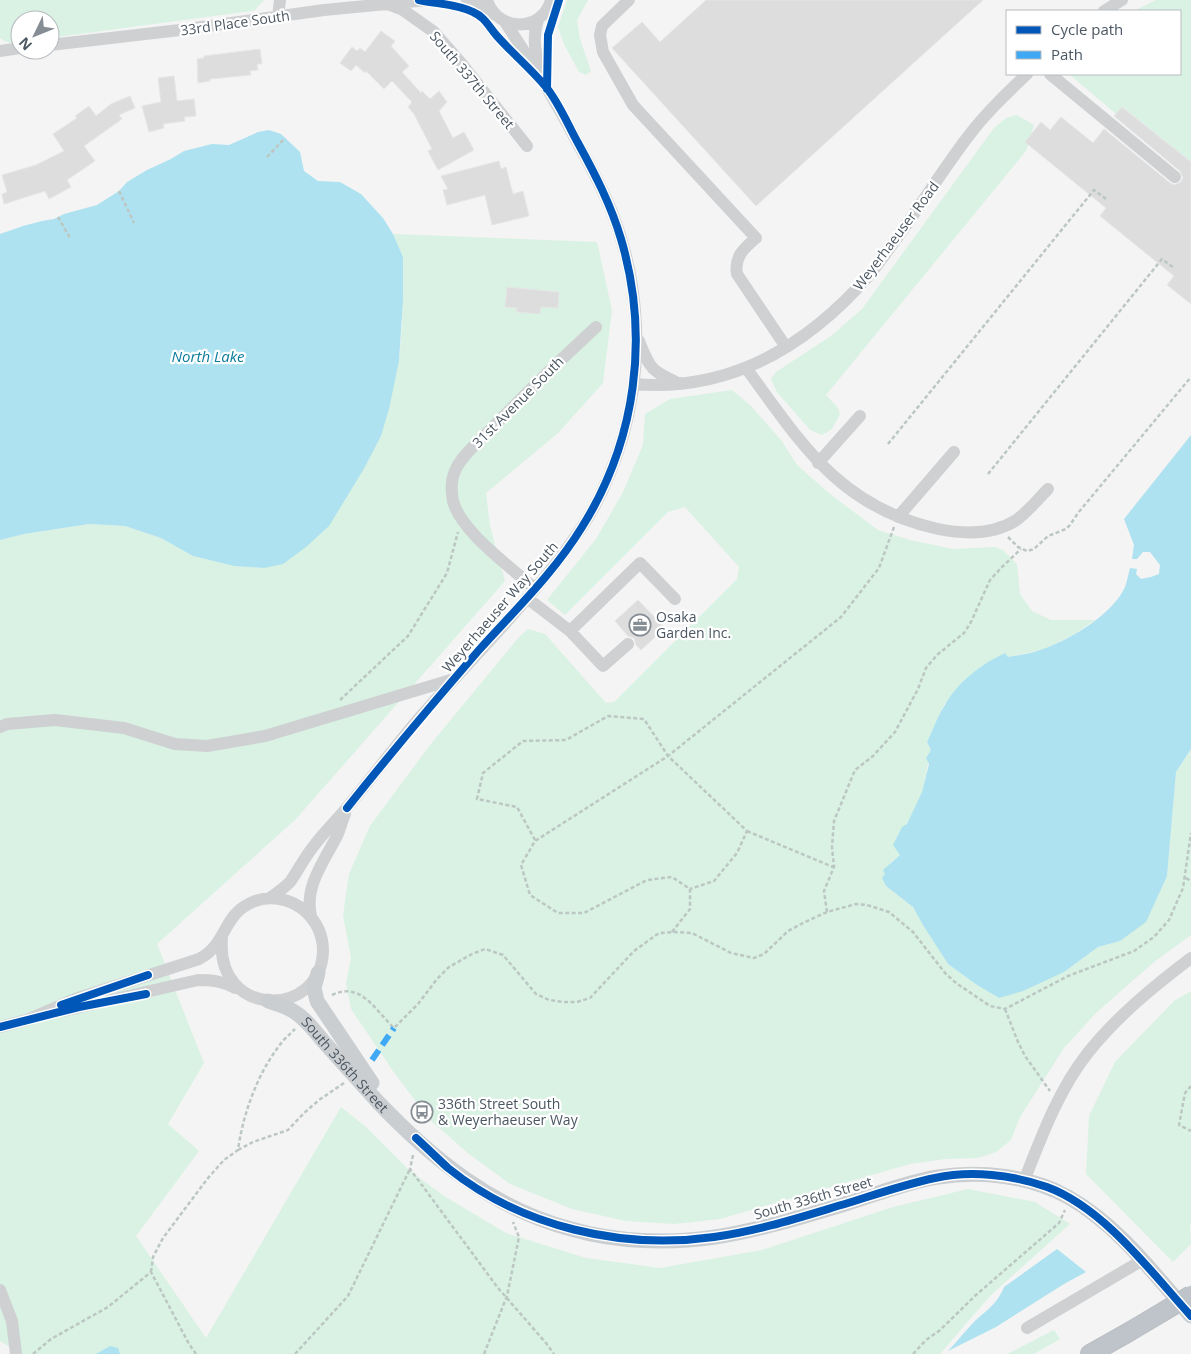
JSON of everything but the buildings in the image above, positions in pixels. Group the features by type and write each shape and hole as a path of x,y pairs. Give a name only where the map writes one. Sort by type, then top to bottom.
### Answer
{"highway":[{"path":"1090,1354 1191,1295"}],"main road":[{"name":"South 336th Street","path":"318,973 314,994 324,1013 396,1116 416,1138"},
{"name":"South 336th Street","path":"268,1001 286,1007 306,1022 376,1100 449,1168 506,1204 545,1221 572,1230 602,1236 656,1240 692,1240 716,1237 795,1219 937,1177 954,1175 997,1176 1048,1188 1070,1199 1108,1226 1191,1316"}],"street":[{"path":"278,17 280,0"},
{"name":"33rd Place South","path":"60,44 428,0"},
{"path":"467,0 482,6 500,19 516,25 538,20 545,12 551,0"},
{"name":"Weyerhaeuser Way South","path":"270,898 291,880 312,848 421,717 531,593 581,529 601,494 616,457 628,419 634,384 635,306 628,263 612,213 590,165 547,89 487,0"},
{"path":"628,0 602,26 600,35 603,52 633,105 756,238 744,248 737,259 735,266 737,274 786,346"},
{"path":"1106,10 1122,0"},
{"name":"South 337th Street","path":"387,4 403,10 434,32 527,146"},
{"name":"Weyerhaeuser Way South","path":"538,20 533,38 534,47 547,89"},
{"name":"Weyerhaeuser Road","path":"634,384 682,385 724,376 768,357 820,324 843,304 872,272 971,134 990,110 1026,75"},
{"path":"1051,75 1175,177"},
{"name":"31st Avenue South","path":"461,519 453,501 451,485 455,469 469,452 554,366 596,327"},
{"path":"636,334 648,364 653,370 682,385"},
{"path":"746,368 818,463 842,484 872,505 898,517 913,523 956,533 985,532 1003,527 1017,520 1048,489"},
{"path":"818,463 860,416"},
{"path":"898,517 954,452"},
{"path":"461,519 603,666 628,644"},
{"path":"570,631 640,563 675,599"},
{"name":"Weyerhaeuser Way South","path":"0,727 7,724 55,720 124,728 175,744 207,746 265,736 454,679"},
{"path":"311,916 309,907 311,888 338,834 347,808"},
{"path":"0,1027 198,980 224,982 253,998 268,1001 283,1000 297,995 309,986 318,973 322,959 323,944 319,929 311,916 299,906 285,900 270,898 256,900 234,914 226,926 220,952 223,967 230,980 240,990"},
{"path":"26,1020 83,996 198,959 212,951 222,938"},
{"path":"1024,1181 1058,1103 1086,1055 1111,1027 1143,997 1191,958"},
{"path":"1027,1328 1141,1261"},
{"path":"0,1290 12,1321 16,1354"}],"path":[{"path":"266,157 285,138"},
{"path":"888,444 1094,190 1106,199"},
{"path":"119,191 134,223"},
{"path":"58,217 70,238"},
{"path":"988,474 1162,259 1174,268"},
{"path":"1003,527 1008,538 1026,551 1034,549 1048,536 1066,529 1191,377"},
{"path":"690,889 672,877 647,880 584,913 558,913 530,895 521,865 535,841 668,756 841,618 879,568 898,517"},
{"path":"321,718 408,636 448,573 461,519"},
{"path":"827,912 824,891 834,867 832,847 834,821 855,770 873,756 895,732 918,689 926,668 937,655 964,633 990,580 1021,549"},
{"path":"535,841 517,807 477,799 483,774 524,741 566,740 608,716 644,719 668,756 747,830 834,867"},
{"path":"690,889 714,881 736,853 747,830"},
{"path":"332,995 342,990 361,994 394,1028 418,1004 449,967 485,949 503,955 536,994 549,1000 577,1002 590,998 634,951 658,933 692,933 731,954 754,958 764,954 788,931 827,912 856,904 867,905 889,912 912,932 945,974 990,1006 1005,1008 1068,976 1134,951 1149,941 1169,920 1179,900 1186,878 1191,834"},
{"path":"1186,878 1191,881"},
{"path":"672,932 690,909 690,889"},
{"path":"1005,1008 1025,1056 1058,1103"},
{"path":"238,1150 240,1130 258,1083 279,1045 298,1026"},
{"path":"196,1354 151,1272 153,1257 163,1238 208,1178 224,1160 253,1142 288,1130 318,1100 346,1082"},
{"path":"1191,1086 1185,1093 1178,1125 1191,1131"},
{"path":"295,1354 348,1296 410,1168 416,1138"},
{"path":"410,1168 498,1288 507,1296 554,1354"},
{"path":"913,1354 976,1295 1059,1223 1070,1199"},
{"path":"484,1354 507,1296 519,1237 506,1204"},
{"path":"33,1354 51,1339 108,1307 151,1272"}],"green space":[{"path":"0,0 264,0 255,10 251,11 60,37 60,10 10,10 10,43 0,38"},
{"path":"567,0 588,0 577,20 580,39 591,71 586,75 579,72 564,44 558,27"},
{"path":"1156,0 1191,0 1191,162 1123,107 1116,114 1070,75 1181,75 1181,10 1136,10"},
{"path":"1017,115 1034,125 1026,151 826,395 838,408 840,414 832,429 822,435 810,430 777,392 771,379 776,372 831,336 862,309 994,128 1006,118"},
{"path":"393,234 597,242 612,310 603,383 558,433 486,493 490,526 505,581 295,820 157,944 204,1063 168,1124 199,1151 136,1236 206,1338 341,1107 366,1127 409,1170 444,1196 506,1233 586,1258 660,1268 762,1250 893,1207 968,1189 1035,1202 1070,1224 990,1296 940,1354 21,1354 0,1341 0,540 24,534 89,524 125,526 161,538 193,556 234,566 264,568 365,467 381,436 399,361 402,326 403,257"},
{"path":"732,390 751,406 781,440 797,465 830,494 878,530 910,540 953,549 995,547 1003,550 1017,564 1020,594 1032,611 1051,620 1095,620 1076,633 1045,649 1008,657 1005,653 945,703 927,742 931,750 922,792 907,825 900,855 891,862 885,874 886,886 913,907 948,964 999,998 1064,972 1098,947 1120,941 1167,876 1176,772 1191,749 1191,935 1154,962 1096,1013 1064,1048 1020,1117 1011,1140 996,1152 978,1158 945,1159 910,1164 720,1219 674,1224 626,1221 572,1209 510,1184 469,1154 429,1119 393,1071 351,1009 346,983 351,958 343,915 349,874 370,826 430,745 519,637 528,629 545,634 606,703 614,702 737,579 739,567 685,507 668,512 565,615 547,600 596,539 623,492 643,445 645,414 670,399"},
{"path":"1191,991 1191,1244 1173,1262 1086,1174 1089,1116 1115,1062 1174,1001"},
{"path":"1054,1330 1060,1339 1034,1354 1007,1354"}],"water":[{"name":"North Lake","path":"269,130 281,134 300,152 304,171 318,181 340,182 361,194 383,218 393,234 403,257 403,300 399,361 389,409 381,436 365,467 329,526 306,547 283,564 264,568 234,566 193,556 161,538 125,526 89,524 24,534 0,540 0,234 97,205 119,191 127,182 184,151 212,144 229,145 258,132"},
{"path":"1191,435 1191,749 1176,772 1167,876 1146,922 1120,941 1098,947 1064,972 1023,991 999,998 948,964 913,907 886,886 882,878 885,874 883,870 900,855 893,845 902,827 907,824 922,792 929,764 926,758 931,750 927,742 938,717 957,687 988,662 1005,653 1008,657 1041,650 1068,638 1091,624 1102,616 1119,597 1125,587 1130,568 1137,569 1136,574 1141,579 1159,574 1160,565 1150,552 1143,552 1137,559 1132,559 1134,545 1124,519"},
{"path":"1057,1249 1086,1272 996,1327 948,1351 994,1303 1004,1287"},
{"path":"110,1346 118,1348 120,1354 96,1354"}],"marked path":[{"path":"372,1060 394,1028"}],"cycle path":[{"path":"347,808 479,650 546,576 571,544 600,494 615,460 626,424 633,388 636,351 635,313 630,276 621,239 602,190 559,107 546,87 503,43 481,17 460,7 419,0"},
{"path":"547,89 548,35 559,0"},
{"path":"61,1005 148,975"},
{"path":"0,1027 79,1007 146,994"},
{"path":"416,1138 448,1168 507,1206 574,1230 644,1240 714,1237 748,1231 935,1178 977,1174 1020,1179 1047,1187 1068,1197 1107,1225 1143,1261 1191,1316"}],"place":[{"name":"Osaka Garden Inc.","path":"640,625"},
{"name":"336th Street South & Weyerhaeuser Way","path":"422,1112"}]}
